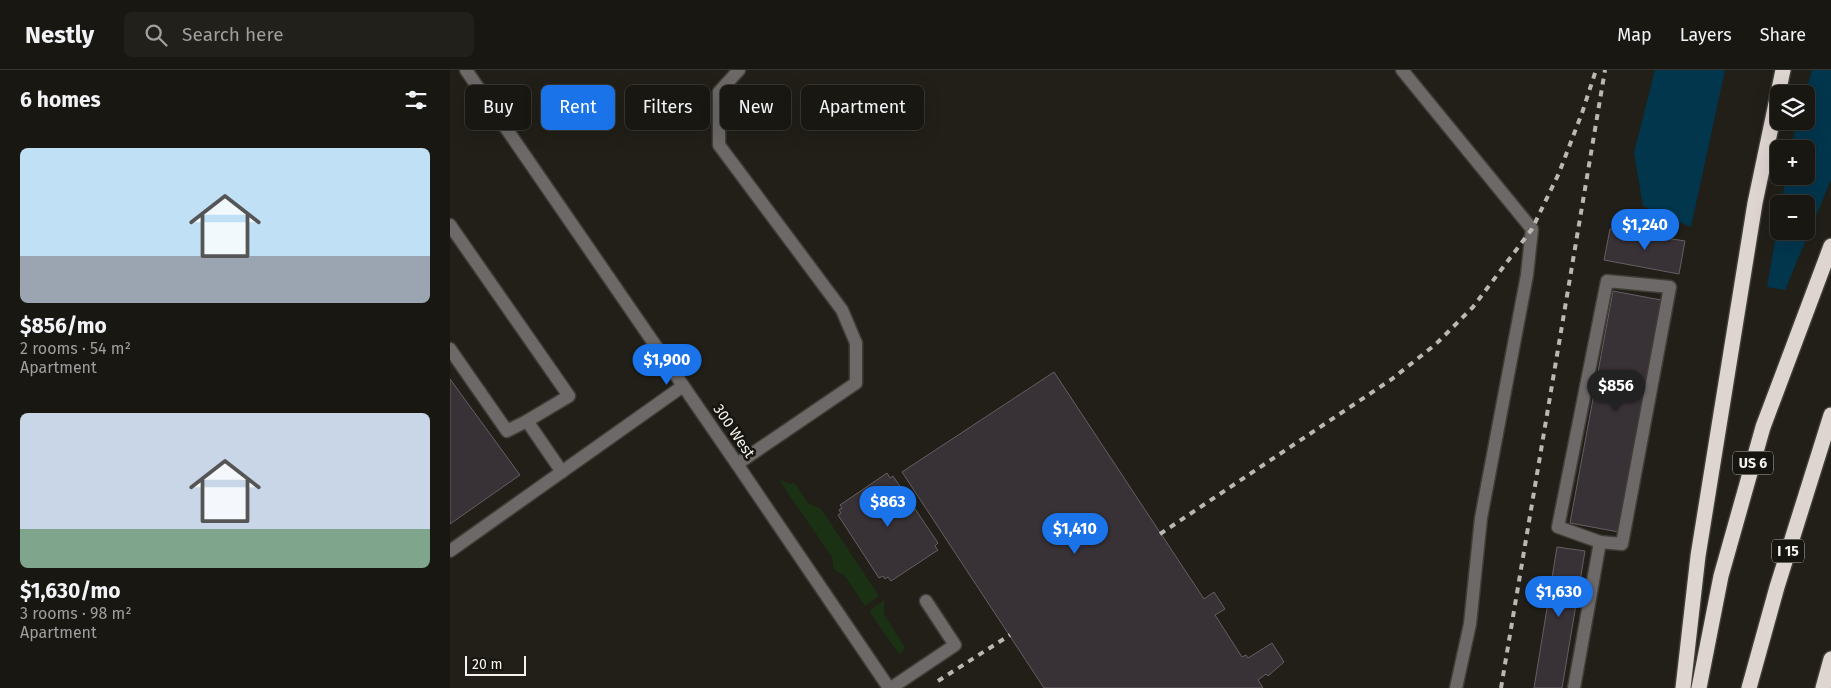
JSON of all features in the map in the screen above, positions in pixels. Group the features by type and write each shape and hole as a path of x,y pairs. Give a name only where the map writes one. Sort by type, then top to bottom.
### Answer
{"highway":[{"path":"1684,688 1701,536 1755,203 1783,70"},
{"name":"US 6","path":"1699,688 1721,576 1763,427 1831,246"},
{"name":"I 15","path":"1749,688 1777,587 1831,415"},
{"path":"1823,688 1831,659"}],"street":[{"name":"300 West","path":"466,70 890,688"},
{"path":"737,464 856,383 856,343 842,310 718,145 719,92 739,70"},
{"path":"1402,70 1532,229 1527,275 1481,518 1470,624 1456,688"},
{"path":"450,225 568,396 508,431 450,349"},
{"path":"1607,281 1670,287 1622,544 1600,542 1558,527 1607,281"},
{"path":"450,551 684,386"},
{"path":"527,421 562,472"},
{"path":"1574,688 1600,542"},
{"path":"890,688 956,645 926,601"}],"green space":[{"path":"779,480 791,484 794,482 808,503 821,509 879,596 865,606 845,576 834,570 832,557"},
{"path":"884,600 884,614 904,646 904,650 899,654 869,611"}],"water":[{"path":"1655,70 1725,70 1691,227 1643,206 1634,153"},
{"path":"1812,70 1831,70 1831,180 1815,218 1815,195 1783,195 1784,185 1815,185 1815,140 1793,140 1795,130 1815,130 1815,85 1808,85"},
{"path":"1775,240 1806,240 1785,290 1767,287"}],"building":[{"path":"1610,229 1685,241 1679,274 1604,260"},
{"path":"1613,291 1661,300 1619,532 1570,523"},
{"path":"1054,372 1204,599 1214,592 1225,609 1215,615 1242,657 1246,655 1248,658 1272,643 1284,662 1268,676 1266,674 1258,680 1263,688 1044,688 902,472"},
{"path":"450,379 520,475 450,524"},
{"path":"887,473 890,478 893,476 938,543 935,546 938,550 891,581 888,577 885,579 883,576 879,578 838,515 841,513 839,510 842,508 840,505"},
{"path":"1557,547 1585,551 1562,688 1534,688"}],"railway":[{"path":"1160,534 1392,379 1436,344 1473,307 1532,229 1559,173 1596,70"},
{"path":"1501,688 1605,70"},
{"path":"938,681 1010,635"}]}
